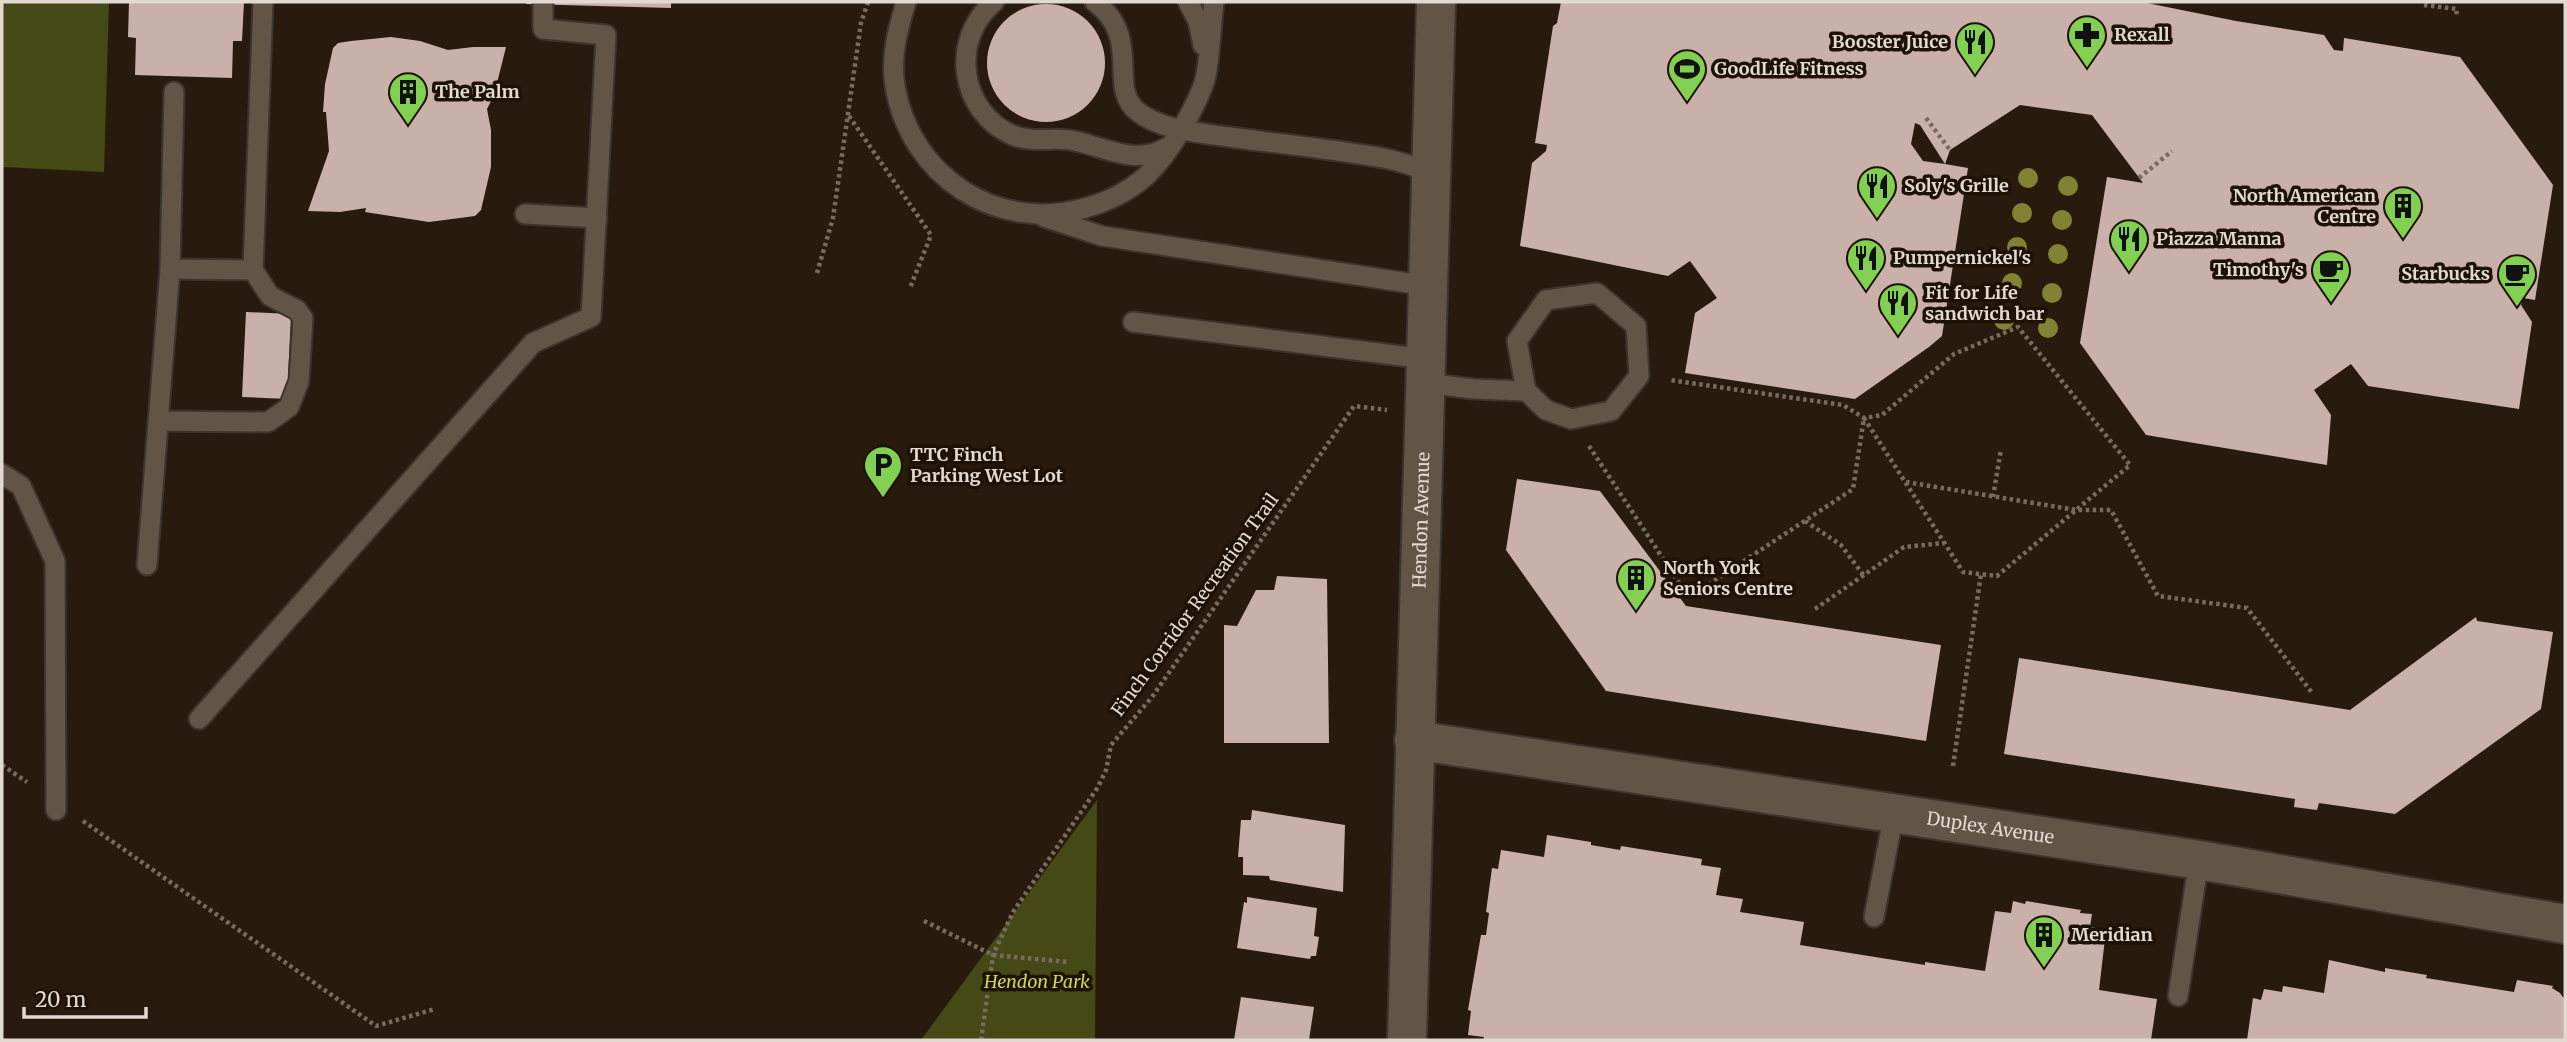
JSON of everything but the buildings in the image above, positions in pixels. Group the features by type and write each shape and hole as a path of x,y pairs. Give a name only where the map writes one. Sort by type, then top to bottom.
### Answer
{"street":[{"name":"Hendon Avenue","path":"1406,1040 1436,2"},
{"name":"Duplex Avenue","path":"1414,740 2199,860 2565,924"}],"lane":[{"path":"158,421 268,422 289,407 299,381 303,318 297,310 270,296 253,270 263,2"},
{"path":"906,2 895,48 895,85 907,127 922,152 942,175 965,192 992,206 1035,214 1065,213 1107,201 1144,177 1176,137 1204,85 1214,2"},
{"path":"994,2 973,30 966,57 967,79 974,101 991,122 1012,135 1027,139 1069,140 1127,156 1152,154 1176,137"},
{"path":"1094,2 1113,22 1122,42 1124,87 1128,101 1143,116 1176,137 1385,159 1430,171"},
{"path":"1188,2 1202,36 1204,85"},
{"path":"199,719 533,343 591,317 606,35 543,29 542,5"},
{"path":"147,565 170,269 174,92"},
{"path":"525,214 597,218"},
{"path":"1035,214 1102,236 1428,286"},
{"path":"170,269 253,270"},
{"path":"1597,293 1636,326 1639,376 1611,411 1572,419 1546,410 1526,391 1517,341 1546,300 1597,293"},
{"path":"1133,322 1262,340 1424,386 1526,391"},
{"path":"2,474 21,486 55,561 56,806"},
{"path":"1874,917 1894,813"},
{"path":"2178,996 2199,860"}],"path":[{"path":"817,273 833,218 861,23 868,2"},
{"path":"2424,5 2457,9 2456,16"},
{"path":"848,115 931,234 910,288"},
{"path":"1926,118 1950,149"},
{"path":"2139,178 2172,151"},
{"path":"1639,376 1843,405 1864,418 1963,572 1997,576 2130,465 2018,327 1954,354 1882,415 1864,418"},
{"name":"Finch Corridor Recreation Trail","path":"981,1040 993,955 1013,912 1098,787 1106,770 1111,745 1152,697 1354,406 1424,386"},
{"path":"1572,419 1681,586 1703,587 1853,489 1864,418"},
{"path":"1993,497 2001,449"},
{"path":"1905,482 2076,510 2111,510 2158,596 2247,608 2313,694"},
{"path":"1805,520 1841,545 1864,576"},
{"path":"1815,609 1904,547 1944,543"},
{"path":"1953,766 1981,574"},
{"path":"2,765 56,806 376,1026 435,1009"},
{"path":"924,921 993,955 1068,962"}],"green space":[{"path":"2,2 109,2 104,172 2,167"},
{"name":"Hendon Park","path":"1097,800 1095,1040 921,1040"}],"place":[{"name":"Rexall","path":"2087,69"},
{"name":"Booster Juice","path":"1975,76"},
{"name":"GoodLife Fitness","path":"1687,103"},
{"name":"The Palm","path":"408,126"},
{"name":"Soly's Grille","path":"1877,220"},
{"name":"North American Centre","path":"2403,240"},
{"name":"Piazza Manna","path":"2129,273"},
{"name":"Pumpernickel's","path":"1866,292"},
{"name":"Timothy's","path":"2331,304"},
{"name":"Starbucks","path":"2517,308"},
{"name":"Fit for Life sandwich bar","path":"1898,337"},
{"name":"TTC Finch Parking West Lot","path":"883,499"},
{"name":"North York Seniors Centre","path":"1636,612"},
{"name":"Meridian","path":"2044,969"}]}
